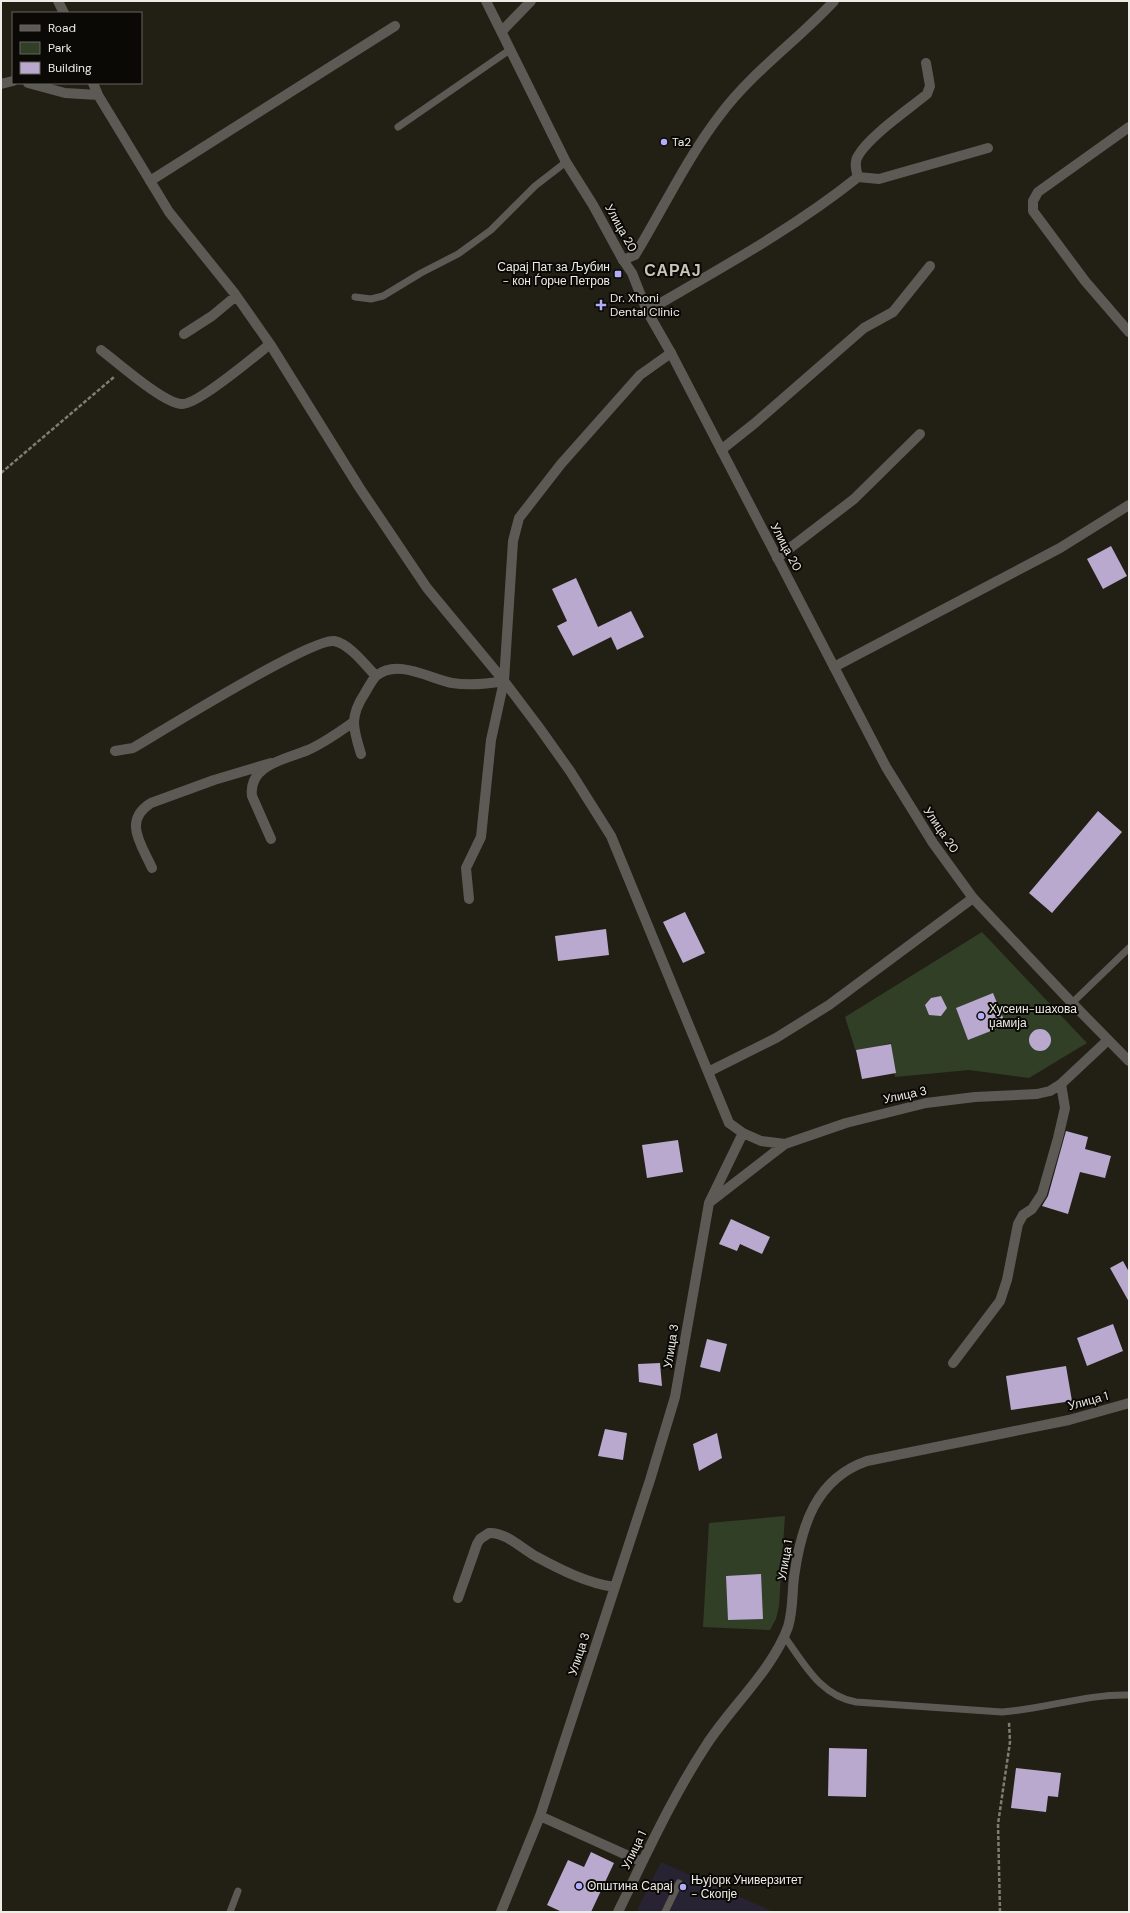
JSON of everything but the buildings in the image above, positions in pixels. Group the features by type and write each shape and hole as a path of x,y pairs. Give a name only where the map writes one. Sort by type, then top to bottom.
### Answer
{"street":[{"path":"58,1 64,12"},
{"name":"Улица 20","path":"486,1 566,162 593,204 623,260 632,273 647,311 671,353 886,767 933,843 973,898 1072,1004 1129,1061"},
{"path":"502,31 531,1"},
{"path":"623,260 635,255 701,143 720,114 740,91 834,1"},
{"path":"150,181 395,26"},
{"path":"858,177 856,167 857,157 868,144 927,94 930,86 926,64"},
{"path":"1,84 12,81"},
{"path":"32,84 65,93 98,95"},
{"path":"93,84 98,95 169,212 236,296 270,344 359,487 427,588 504,681 570,771 611,836 729,1123 743,1133 761,1141 785,1144"},
{"path":"1129,127 1038,192 1033,201 1033,211 1085,281 1129,332"},
{"path":"647,311 764,243 827,202 858,177 879,179 988,148"},
{"path":"721,450 755,423 864,328 893,312 930,266"},
{"path":"184,334 212,316 236,296"},
{"path":"101,350 164,398 182,404 196,400 270,344"},
{"path":"469,899 466,868 481,837 491,740 504,681 513,541 519,518 561,464 640,375 671,353"},
{"path":"777,558 854,499 920,434"},
{"path":"834,667 1060,548 1129,505"},
{"path":"115,751 133,748 257,676 305,650 326,642 335,642 345,646 376,676"},
{"path":"361,754 352,723 357,707 376,676 384,672 404,669 452,683 466,685 504,681"},
{"path":"152,868 136,834 135,824 137,816 142,809 156,802 214,780 272,763 312,748 352,723"},
{"path":"271,839 259,815 251,789 253,781 272,763"},
{"path":"708,1072 776,1038 830,1005 973,898"},
{"name":"Улица 3","path":"501,1912 540,1816 650,1480 675,1397 709,1203 785,1144 846,1123 918,1105 975,1097 1037,1094 1050,1091 1061,1084 1108,1040"},
{"path":"953,1363 1000,1301 1007,1280 1018,1224 1023,1215 1032,1209 1042,1194 1065,1108 1061,1084"},
{"path":"709,1203 743,1133"},
{"name":"Улица 1","path":"618,1912 670,1805 708,1742 771,1658 784,1636 790,1618 794,1577 807,1521 820,1495 828,1486 848,1470 867,1461 1069,1420 1129,1403"},
{"path":"458,1598 477,1544 480,1539 489,1533 502,1535 536,1557 586,1580 614,1587"},
{"path":"540,1816 642,1862"}],"lane":[{"path":"398,126 511,49"},
{"path":"355,297 371,299 383,296 421,273 458,254 491,230 536,186 566,162"},
{"path":"1072,1004 1129,948"},
{"path":"784,1636 822,1686 846,1700 903,1706 1008,1712 1024,1711 1103,1696 1129,1695"},
{"path":"665,1912 680,1883"},
{"path":"230,1912 238,1891"}],"path":[{"path":"1,473 125,369"},
{"path":"1000,1912 998,1824 1010,1742 1008,1712"}],"shaded area":[{"name":"Њујорк Универзитет - Скопје","path":"661,1862 774,1912 636,1912"}],"green space":[{"path":"982,932 1087,1043 1029,1078 969,1070 895,1077 891,1043 856,1052 845,1017"},
{"path":"785,1516 779,1606 776,1619 770,1630 703,1627 709,1523"}],"place":[{"name":"Ta2","path":"664,142"},
{"name":"Сарај Пат за Љубин - кон Ѓорче Петров","path":"618,274"},
{"name":"Dr. Xhoni Dental Clinic","path":"601,305"},
{"name":"Хусеин-шахова џамија","path":"981,1016"},
{"name":"Општина Сарај","path":"579,1886"},
{"name":"Њујорк Универзитет - Скопје","path":"683,1887"}],"district":[{"name":"САРАЈ","path":"673,270"}]}
